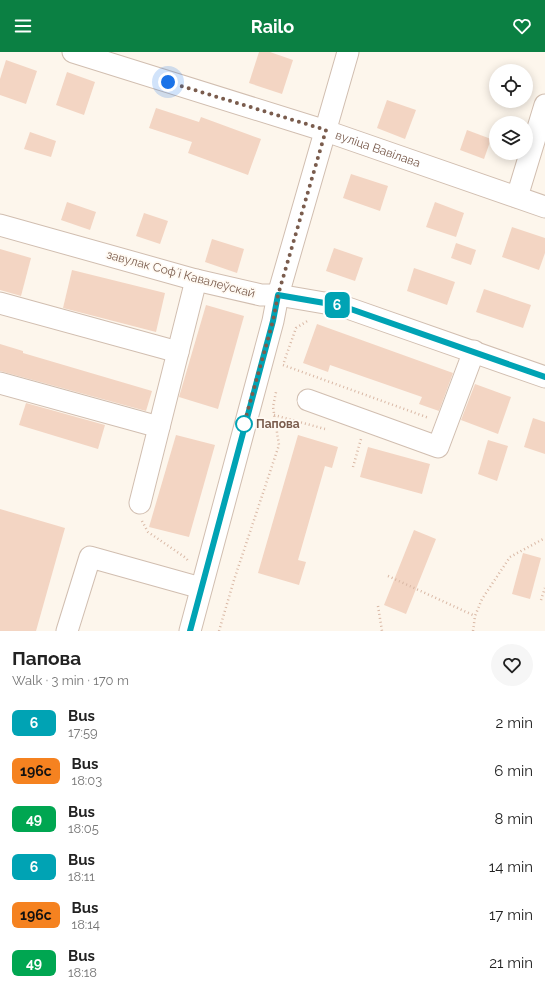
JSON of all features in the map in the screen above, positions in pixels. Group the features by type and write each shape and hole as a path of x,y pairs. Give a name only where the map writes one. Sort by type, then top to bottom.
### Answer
{"street":[{"name":"вуліца Вавілава","path":"72,52 326,130 545,207"},
{"path":"190,631 273,321 278,295 348,52"},
{"path":"517,197 545,105"},
{"name":"завулак Софʼі Кавалеўскай","path":"0,225 196,280 261,295 278,295 342,306 545,377"},
{"path":"140,503 196,280"},
{"path":"0,303 178,352"},
{"path":"308,400 438,447 474,351"},
{"path":"0,383 159,427"},
{"path":"68,631 90,557 201,588"}],"path":[{"path":"281,372 296,328 312,318"},
{"path":"283,365 447,424"},
{"path":"220,631 234,580 279,445 273,407 278,386"},
{"path":"274,414 332,431"},
{"path":"353,437 361,439 353,467"},
{"path":"473,631 475,616 482,599 510,557 545,538"},
{"path":"388,576 416,587 475,616"},
{"path":"542,600 545,588"},
{"path":"378,606 382,631"}],"building":[{"path":"259,52 270,52 293,60 282,94 249,83"},
{"path":"6,60 37,71 26,104 0,95 0,79"},
{"path":"67,72 95,82 84,115 56,105"},
{"path":"387,100 416,110 405,139 377,128"},
{"path":"156,108 199,122 201,117 261,139 248,175 188,153 192,142 149,128"},
{"path":"467,130 489,138 489,145 484,159 460,150"},
{"path":"30,132 56,141 51,157 24,149"},
{"path":"351,174 388,186 380,211 343,198"},
{"path":"67,202 96,212 90,230 61,220"},
{"path":"435,202 464,213 456,237 426,227"},
{"path":"144,213 168,221 160,244 136,236"},
{"path":"512,227 545,238 545,253 539,270 502,257"},
{"path":"212,239 244,249 237,273 205,262"},
{"path":"456,243 476,250 471,265 451,258"},
{"path":"334,248 363,258 355,281 326,271"},
{"path":"0,249 31,258 21,296 0,290"},
{"path":"414,268 455,282 447,305 407,291"},
{"path":"72,270 165,293 156,332 63,308"},
{"path":"484,289 531,305 523,328 476,312"},
{"path":"206,305 244,316 218,409 179,397"},
{"path":"317,324 453,373 439,411 419,404 422,397 330,365 328,372 303,363"},
{"path":"0,344 23,351 23,353 152,391 146,411 0,371"},
{"path":"475,384 511,397 498,434 461,420"},
{"path":"26,403 105,425 98,449 19,425"},
{"path":"533,418 545,422 545,454 524,447"},
{"path":"176,435 215,445 189,537 149,527"},
{"path":"298,435 338,447 332,468 325,466 298,560 306,562 299,585 258,573"},
{"path":"488,440 508,446 497,481 478,474"},
{"path":"368,447 430,464 422,494 360,477"},
{"path":"0,509 65,528 36,631 0,631"},
{"path":"414,530 436,539 406,614 384,605"},
{"path":"523,553 541,558 530,599 512,594"}],"bus line":[{"name":"6","path":"190,631 244,424 273,321 278,295 342,306 545,377"}],"place":[{"name":"Папова","path":"244,424"}],"route":[{"path":"168,82 326,130 278,295 273,321 244,424"}]}
